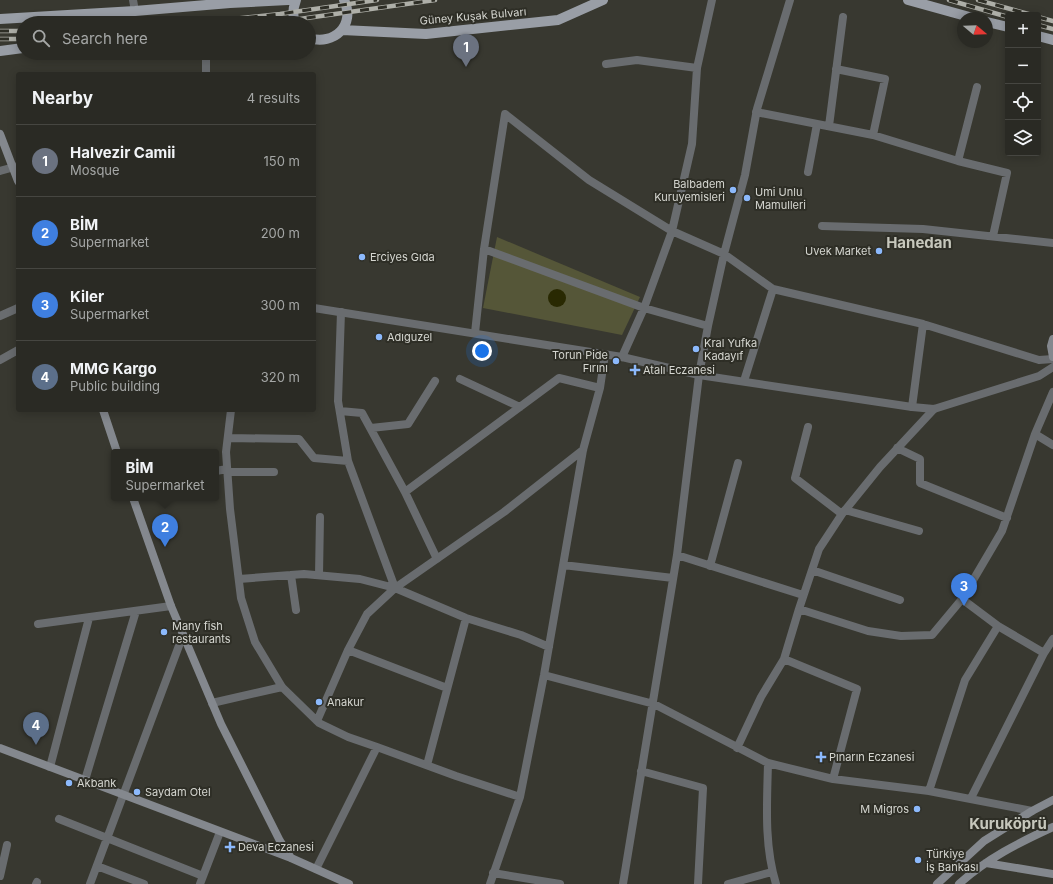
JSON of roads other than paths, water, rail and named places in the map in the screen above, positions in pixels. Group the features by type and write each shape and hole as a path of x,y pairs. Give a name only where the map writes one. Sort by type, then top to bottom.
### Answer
{"main road":[{"path":"51,16 288,0"},
{"path":"293,16 293,8 296,0"},
{"path":"316,40 327,40 342,30 346,23 348,14 344,0"},
{"name":"Güney Kuşak Bulvarı","path":"342,30 426,34 558,20 603,0"},
{"path":"908,0 957,14"},
{"path":"0,19 16,18"},
{"path":"993,24 1005,27"},
{"path":"1041,37 1053,40"},
{"path":"0,51 16,49"},
{"path":"0,134 15,166"},
{"path":"1053,339 1051,346 1053,358"},
{"path":"104,412 116,449"},
{"path":"134,501 171,606 221,724 276,834 291,858"},
{"path":"0,748 291,858 349,884"},
{"path":"937,884 984,841 1032,811 1053,800"},
{"path":"959,884 999,854 1053,827"},
{"path":"986,863 1053,874"}],"street":[{"path":"134,0 135,11"},
{"path":"622,357 644,308 672,231 692,144 697,68 712,0"},
{"path":"623,884 674,578 699,375 708,326 724,254 745,175 756,112 790,0"},
{"path":"829,126 843,17"},
{"path":"206,60 206,72"},
{"path":"606,64 637,60 697,68"},
{"path":"836,69 885,79 873,135"},
{"path":"958,161 977,87"},
{"path":"756,112 873,135 958,161 1007,173 993,236"},
{"path":"475,333 484,249 505,114 589,180 672,231 724,254 773,289 923,324 1039,360 1053,358"},
{"path":"808,172 817,124"},
{"path":"0,170 15,166"},
{"path":"822,226 923,229 1053,243"},
{"path":"484,249 644,308 708,326"},
{"path":"744,381 773,289"},
{"path":"316,308 605,354 699,375 934,409 1038,376 1053,367"},
{"path":"0,316 16,309"},
{"path":"341,312 338,401 348,461 395,588"},
{"path":"912,407 923,324"},
{"path":"0,360 16,351"},
{"path":"490,884 520,797 544,675 583,450 600,388 605,354"},
{"path":"404,492 559,378 600,388"},
{"path":"460,379 520,407"},
{"path":"371,428 408,424 435,380"},
{"path":"799,609 868,631 901,636 932,635 962,599 1002,531 1035,434 1053,392"},
{"path":"738,748 762,697 784,660 819,549 844,512 880,467 934,409"},
{"path":"340,411 362,413 404,492 437,559"},
{"path":"231,412 226,452 227,471 230,509 242,598 255,642 282,687 317,721 348,737 427,766 520,797"},
{"path":"808,427 795,478 844,512 919,532"},
{"path":"1035,434 1053,445"},
{"path":"228,438 299,439 314,458 348,461"},
{"path":"897,448 920,459 920,483 1007,518"},
{"path":"317,721 348,650 367,614 395,588 504,512 583,450"},
{"path":"710,566 738,463"},
{"path":"219,471 274,472"},
{"path":"319,575 320,517"},
{"path":"677,555 803,596"},
{"path":"563,565 674,578"},
{"path":"812,570 900,600"},
{"path":"239,579 304,574 360,579 395,588 466,618 520,635 549,647"},
{"path":"290,575 296,610"},
{"path":"962,599 998,626 1044,652"},
{"path":"38,624 171,606"},
{"path":"85,780 136,611"},
{"path":"50,767 89,618"},
{"path":"427,766 466,618"},
{"path":"929,791 965,680 998,626"},
{"path":"90,884 183,635"},
{"path":"971,798 1044,652 1053,638"},
{"path":"348,650 448,688"},
{"path":"784,660 857,689 833,779"},
{"path":"544,675 654,704 768,763 833,779 929,791 1032,811"},
{"path":"212,703 282,687"},
{"path":"316,869 377,747"},
{"path":"768,763 767,833 772,872 776,884"},
{"path":"641,772 703,788 698,884"},
{"path":"59,819 108,837 202,880 220,832"},
{"path":"0,876 7,845"},
{"path":"97,866 144,884"},
{"path":"728,884 772,872"},
{"path":"493,873 547,884 560,884"}],"railway":[{"path":"261,16 377,0"},
{"path":"316,17 435,0"},
{"path":"949,0 1005,16"},
{"path":"978,0 1021,12"},
{"path":"1041,18 1053,21"},
{"path":"1041,26 1053,29"},
{"path":"0,31 16,31"},
{"path":"0,39 16,39"}],"place":[{"name":"Halvezir Camii","path":"466,67"},
{"name":"Balbadem Kuruyemisleri","path":"733,190"},
{"name":"Umi Unlu Mamulleri","path":"747,198"},
{"name":"Uvek Market","path":"879,251"},
{"name":"Erciyes Gıda","path":"362,257"},
{"name":"Adıguzel","path":"379,337"},
{"name":"Kral Yufka Kadayıf","path":"696,349"},
{"name":"Torun Pide Fırını","path":"616,361"},
{"name":"Atalı Eczanesi","path":"635,370"},
{"name":"BİM","path":"165,547"},
{"name":"Kiler","path":"964,606"},
{"name":"Many fish restaurants","path":"164,632"},
{"name":"Anakur","path":"319,702"},
{"name":"MMG Kargo","path":"36,745"},
{"name":"Pınarın Eczanesi","path":"821,757"},
{"name":"Akbank","path":"69,783"},
{"name":"Saydam Otel","path":"137,792"},
{"name":"M Migros","path":"917,809"},
{"name":"Deva Eczanesi","path":"230,847"},
{"name":"Türkiye İş Bankası","path":"918,860"}],"district":[{"name":"Hanedan","path":"919,243"},
{"name":"Kuruköprü","path":"1008,824"}]}
